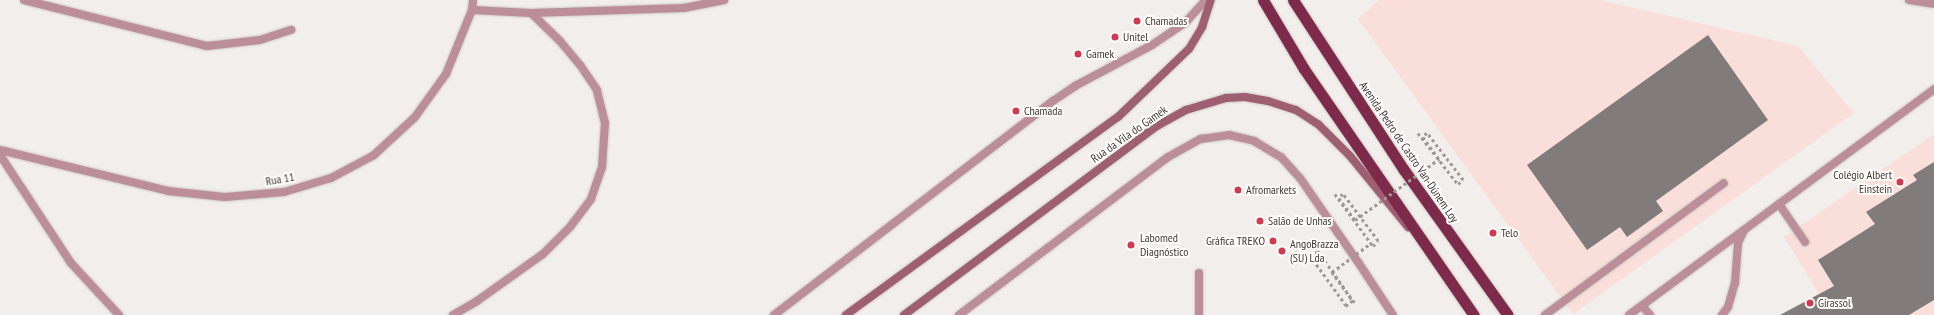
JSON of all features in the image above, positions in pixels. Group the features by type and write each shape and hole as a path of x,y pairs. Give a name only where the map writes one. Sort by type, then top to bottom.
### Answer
{"highway":[{"path":"1263,0 1304,69 1380,187 1396,202 1429,252 1474,315"},
{"name":"Avenida Pedro de Castro Van-Dúnem Loy","path":"1293,0 1404,170 1508,315"}],"main road":[{"name":"Rua da Vila do Gamek","path":"846,315 1118,117 1189,49 1202,27 1211,0"},
{"name":"Rua da Vila do Gamek","path":"904,315 1157,126 1186,110 1226,98 1244,97 1268,101 1296,110 1319,125 1380,187 1429,252"}],"street":[{"path":"24,0 207,46 260,40 291,30"},
{"name":"Rua 11","path":"0,150 168,191 225,197 284,192 331,178 374,154 415,117 446,74 472,10 473,0"},
{"path":"472,10 531,13 684,8 724,0"},
{"path":"774,315 1053,101 1075,86 1152,45 1185,23 1206,0"},
{"path":"1909,0 1934,4"},
{"path":"453,315 477,301 549,249 570,227 591,199 602,167 605,123 597,90 560,41 531,13"},
{"path":"1629,315 1934,88"},
{"path":"959,315 1168,157 1201,139 1229,135 1254,141 1281,157 1304,184 1393,315"},
{"path":"0,155 71,263 119,315"},
{"path":"1545,315 1724,183"},
{"path":"1779,204 1804,242"},
{"path":"1722,315 1728,307 1735,283 1738,243 1744,230"},
{"path":"1199,272 1199,315"},
{"path":"779,315 794,301"},
{"path":"1642,306 1650,315"}],"path":[{"path":"1335,194 1373,246 1378,241 1360,216 1343,194 1339,198 1355,220 1360,216 1439,159 1423,137 1428,133 1463,180 1458,184 1418,134"},
{"path":"1355,303 1318,251 1310,256 1346,306 1353,301 1332,272 1371,243"}],"shaded area":[{"path":"1379,0 1600,0 1798,46 1854,113 1573,314 1358,19"},
{"name":"Colégio Albert Einstein","path":"1934,134 1934,315 1832,315 1784,237"}],"building":[{"path":"1708,35 1768,120 1656,201 1663,211 1627,237 1620,227 1587,250 1527,165"},
{"name":"Colégio Albert Einstein","path":"1934,162 1934,300 1909,315 1780,315 1834,286 1818,260 1875,224 1866,212 1917,180 1913,175"}],"place":[{"name":"Chamadas","path":"1137,21"},
{"name":"Unitel","path":"1115,37"},
{"name":"Gamek","path":"1078,54"},
{"name":"Chamada","path":"1016,111"},
{"name":"Colégio Albert Einstein","path":"1900,182"},
{"name":"Afromarkets","path":"1238,190"},
{"name":"Salão de Unhas","path":"1260,221"},
{"name":"Telo","path":"1493,233"},
{"name":"Gráfica TREKO","path":"1273,241"},
{"name":"Labomed Diagnóstico","path":"1131,245"},
{"name":"AngoBrazza (SU) Lda","path":"1282,251"},
{"name":"Girassol","path":"1810,303"}]}
